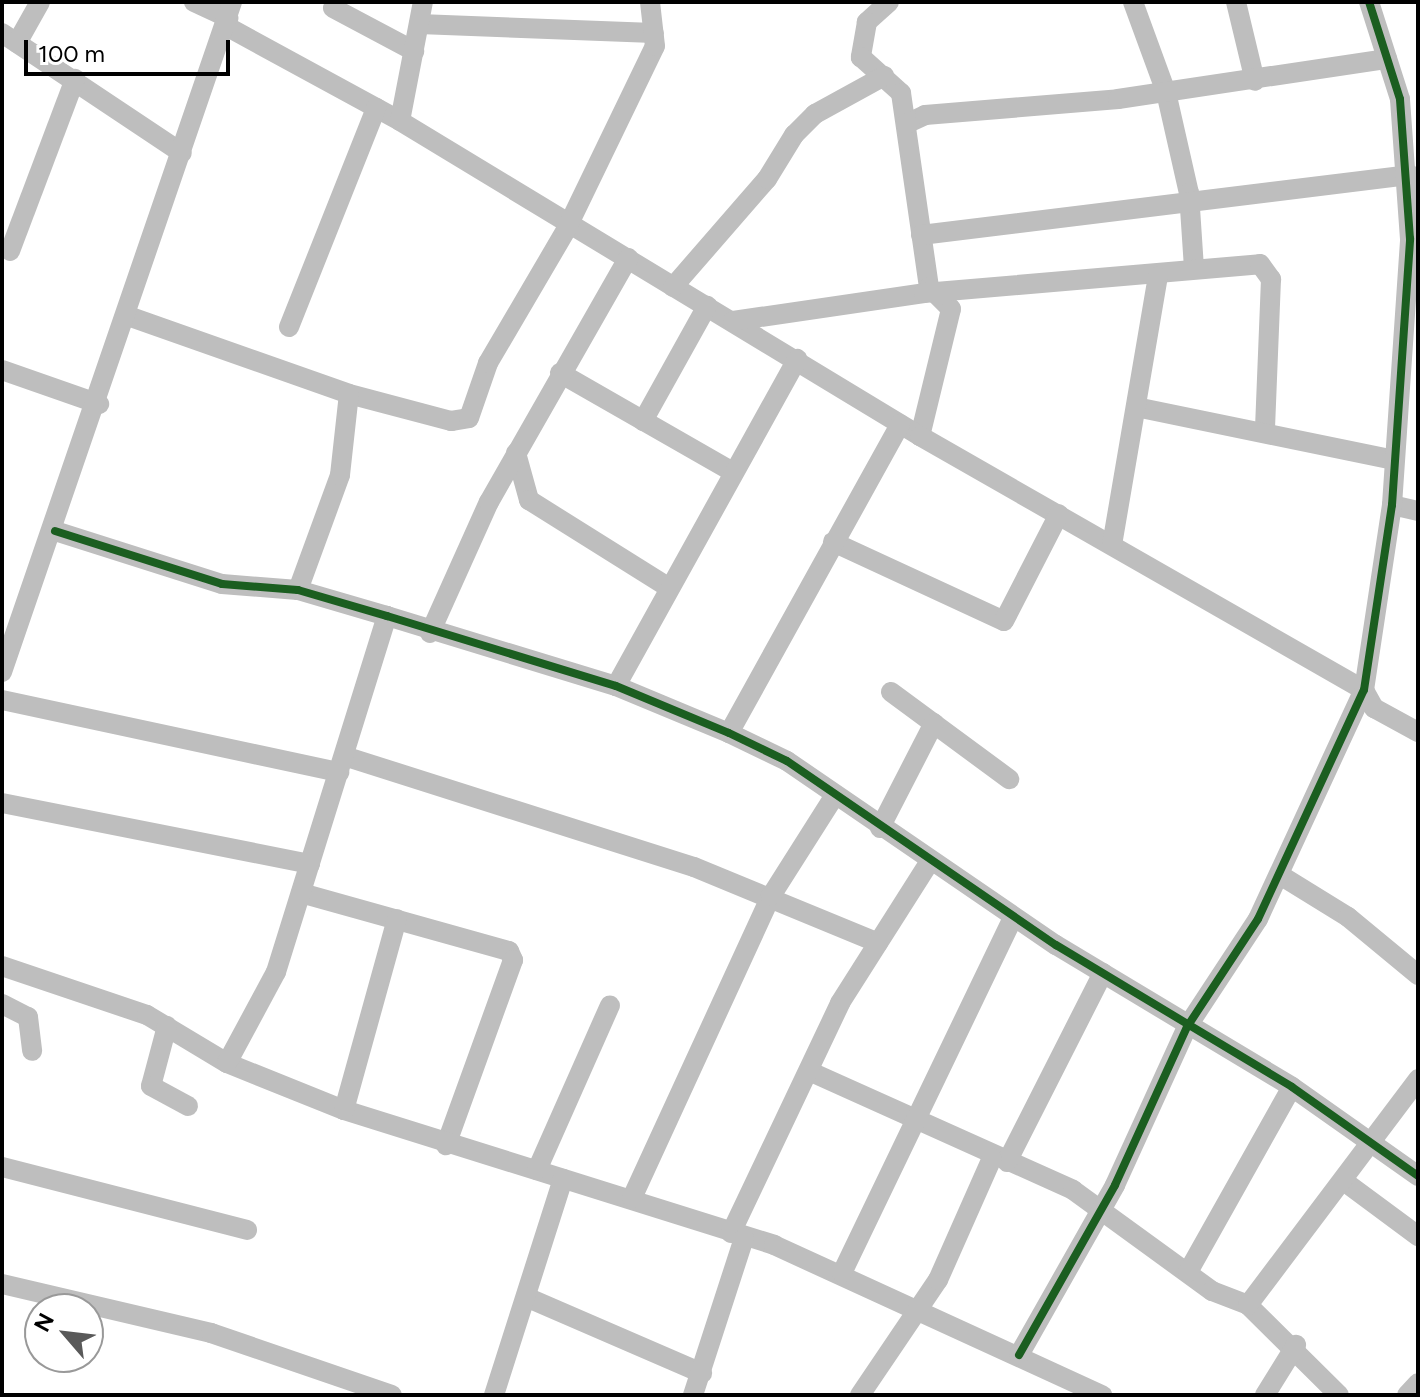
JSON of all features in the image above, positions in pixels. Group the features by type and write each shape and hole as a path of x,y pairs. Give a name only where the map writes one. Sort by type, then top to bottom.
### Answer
{"street":[{"path":"40,2 10,38 182,153"},
{"path":"194,2 229,15 376,108 797,359 920,436 1364,690 1374,708 1418,732"},
{"path":"400,121 423,2"},
{"path":"128,316 349,394 451,421 469,418 488,363 569,224 655,46 650,2"},
{"path":"889,2 859,39 861,57 901,93 921,235 936,295 951,309 920,436"},
{"path":"1133,2 1166,92 1189,193 1186,206 1194,269"},
{"path":"1236,2 1255,81"},
{"path":"1019,1355 1102,1210 1187,1027 1280,875 1364,690 1392,505 1394,460 1409,416 1414,240 1410,175 1387,59 1369,2"},
{"path":"333,8 414,51"},
{"path":"2,672 99,404 229,15"},
{"path":"419,24 654,33"},
{"path":"906,124 925,115 1166,92 1387,59"},
{"path":"673,287 767,179 794,135 815,114 884,76"},
{"path":"10,251 75,79"},
{"path":"289,327 376,108"},
{"path":"921,235 1186,206 1410,175"},
{"path":"430,633 516,453 628,258"},
{"path":"733,321 936,295 1158,277 1194,269 1269,270 1265,429"},
{"path":"1112,545 1158,277"},
{"path":"643,421 707,306"},
{"path":"616,686 666,586 797,359"},
{"path":"2,370 99,404"},
{"path":"560,373 731,471"},
{"path":"298,590 340,475 349,394"},
{"path":"1136,407 1265,429 1394,460"},
{"path":"729,733 900,424"},
{"path":"516,453 529,500 666,586"},
{"path":"1392,505 1418,511"},
{"path":"833,542 1004,621 1059,514"},
{"path":"55,531 222,584 298,590 387,616 430,633 616,686 729,733 835,795 929,863 1187,1027 1292,1087 1418,1176"},
{"path":"227,1063 276,972 387,616"},
{"path":"891,692 1009,779"},
{"path":"2,700 341,764 771,896 878,943"},
{"path":"880,828 934,723"},
{"path":"632,1198 771,896 835,795"},
{"path":"2,803 310,864"},
{"path":"693,1395 702,1373 737,1235 840,1003 929,863"},
{"path":"1280,875 1348,917 1418,975"},
{"path":"301,893 484,940 513,960 446,1145"},
{"path":"842,1273 1013,917"},
{"path":"344,1110 397,919"},
{"path":"2,966 167,1026 227,1063 344,1110 446,1145 632,1198 842,1273 1019,1355 1068,1388 1102,1395"},
{"path":"860,1395 938,1280 1103,973"},
{"path":"2,1004 28,1017 32,1051"},
{"path":"537,1170 610,1005"},
{"path":"167,1026 151,1086 188,1106"},
{"path":"811,1072 1102,1210 1188,1272 1248,1305 1296,1345 1339,1395"},
{"path":"1248,1305 1373,1145 1418,1079"},
{"path":"1188,1272 1292,1087"},
{"path":"2,1167 247,1230"},
{"path":"494,1395 563,1179"},
{"path":"1345,1182 1418,1236"},
{"path":"2,1284 211,1333 392,1395"},
{"path":"526,1297 702,1373"},
{"path":"1265,1395 1296,1345"},
{"path":"1407,1395 1418,1383"}],"cycle path":[{"path":"1019,1355 1115,1185 1187,1027 1258,919 1364,690 1392,505 1410,239 1400,99 1369,2"},
{"path":"55,531 222,584 298,590 387,616 616,686 729,733 787,761 1056,945 1292,1087 1418,1176"}]}
